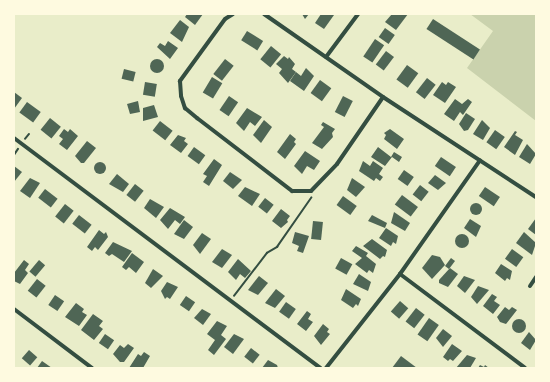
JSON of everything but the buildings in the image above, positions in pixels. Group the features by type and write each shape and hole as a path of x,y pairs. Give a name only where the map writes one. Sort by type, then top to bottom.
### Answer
{"street":[{"path":"233,14 225,19 180,81 180,96 186,108 292,191 311,191 337,164 383,97"},
{"path":"264,14 383,97 536,198"},
{"path":"326,57 358,14"},
{"path":"14,138 320,368"},
{"path":"326,368 400,274 480,160"},
{"path":"400,274 525,368"},
{"path":"530,286 536,277"},
{"path":"14,309 92,368"}],"path":[{"path":"230,301 267,253 277,247 311,202 311,191"}],"green space":[{"path":"470,14 536,14 536,121 467,68 493,31"}]}
